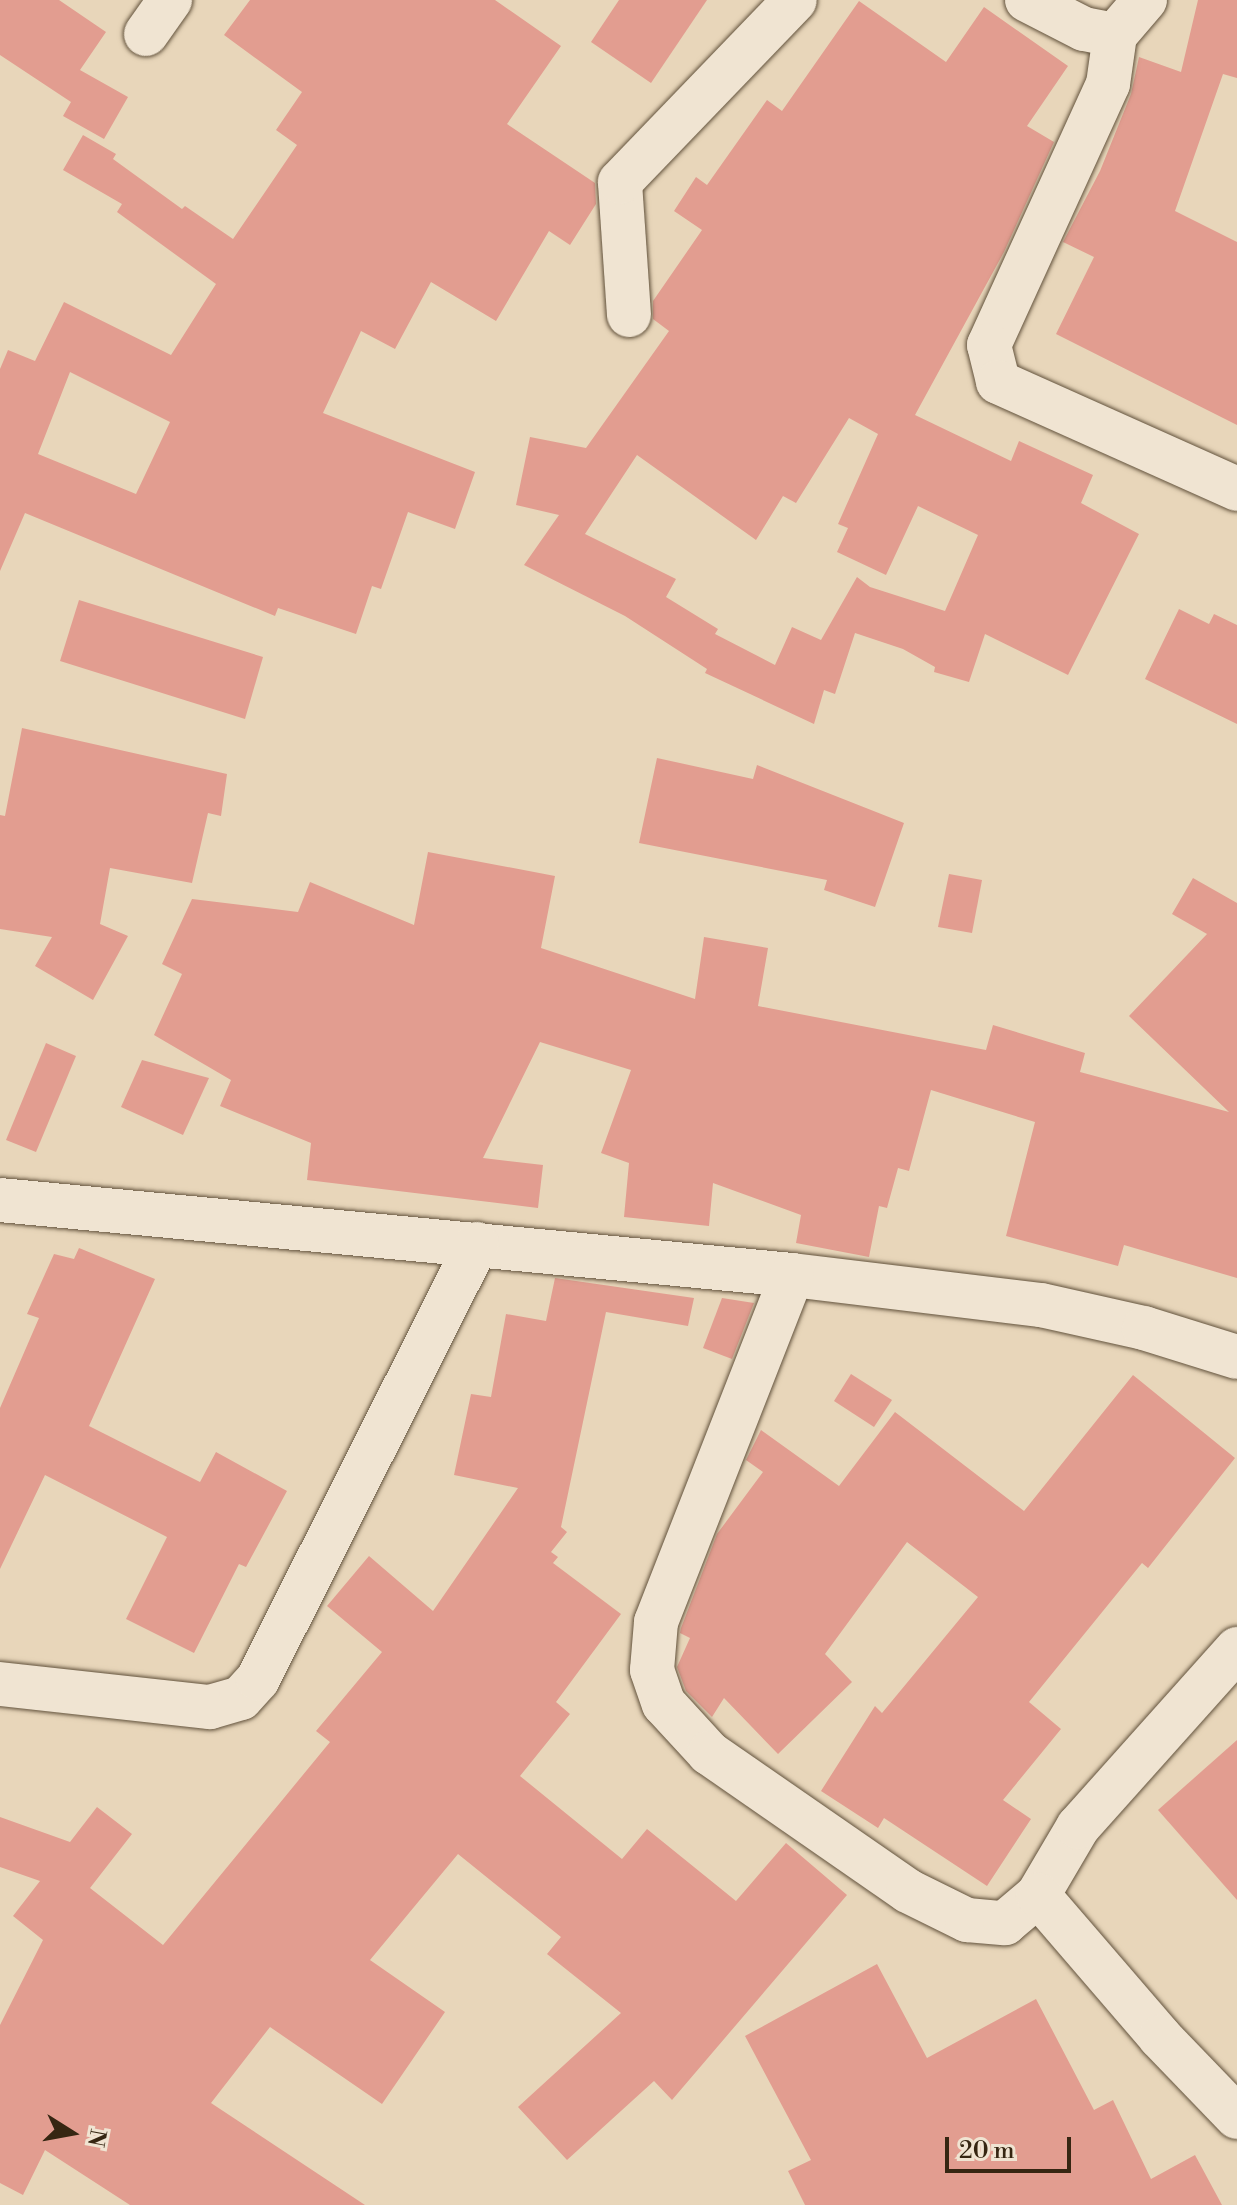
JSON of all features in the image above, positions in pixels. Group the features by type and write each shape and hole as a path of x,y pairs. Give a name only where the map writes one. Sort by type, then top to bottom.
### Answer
{"street":[{"path":"629,315 620,182 795,0"},
{"path":"1027,0 1084,29 1115,35"},
{"path":"1145,0 1115,35 1108,84 989,345 998,382 1237,489"},
{"path":"0,1200 792,1275 1041,1305 1144,1328 1237,1357"},
{"path":"0,1684 210,1707 241,1698 258,1679 477,1244"},
{"path":"792,1275 656,1622 652,1670 664,1704 709,1753 908,1891 967,1920 1005,1923 1038,1895 1078,1827 1237,1649"},
{"path":"1038,1895 1237,2117"}],"building":[{"path":"0,0 59,0 106,32 80,70 128,97 104,139 63,116 71,102 0,55"},
{"path":"250,0 495,0 561,46 507,124 595,183 596,204 570,245 549,231 496,321 431,282 395,349 361,331 323,413 475,472 455,529 408,512 381,589 372,586 356,634 278,608 275,616 25,513 0,571 0,369 8,350 35,361 64,302 171,355 216,284 117,212 122,204 63,170 83,135 116,154 113,159 182,209 185,206 233,239 297,145 276,130 302,92 224,35","holes":["70,372 170,422 136,494 38,454"]},
{"path":"619,0 707,0 651,83 591,42"},
{"path":"1198,0 1237,0 1237,78 1223,74 1175,211 1237,242 1237,425 1056,334 1094,257 1063,242 1100,171 1131,94 1139,57 1181,72"},
{"path":"859,1 946,62 984,7 1068,66 1027,126 1054,142 1004,252 915,415 1011,461 1019,441 1093,475 1081,503 1139,534 1068,675 985,634 969,682 934,672 935,667 903,649 855,633 835,694 824,690 814,724 705,673 707,669 625,616 524,565 559,515 516,505 530,437 586,448 669,331 653,319 653,301 702,230 674,211 696,177 707,185 767,100 782,111","holes":["849,418 878,434 838,524 848,528 837,552 886,575 918,506 978,535 945,611 870,587 857,577 821,640 792,627 775,665 715,634 718,629 666,597 676,579 585,534 637,455 756,540 783,496 796,503"]},
{"path":"79,600 263,657 245,719 60,661"},
{"path":"1179,609 1209,624 1214,614 1237,625 1237,724 1145,679"},
{"path":"22,728 227,774 221,816 208,813 192,883 110,868 100,924 128,936 93,1000 35,966 52,937 0,929 0,815 5,816"},
{"path":"657,758 753,779 757,765 904,823 875,907 824,890 827,880 639,843"},
{"path":"428,852 555,876 541,948 695,999 704,937 768,948 758,1006 986,1050 993,1025 1085,1053 1080,1072 1229,1112 1129,1016 1207,934 1172,914 1193,878 1237,903 1237,1278 1124,1245 1118,1266 1006,1236 1035,1122 931,1090 909,1171 898,1168 887,1208 879,1206 869,1257 796,1243 801,1215 713,1183 709,1226 624,1217 629,1163 601,1153 631,1070 540,1042 483,1158 543,1165 538,1208 307,1180 311,1143 220,1106 231,1080 154,1035 182,974 162,964 192,899 298,912 310,882 414,925"},
{"path":"949,874 982,880 972,933 938,927"},
{"path":"46,1043 76,1056 36,1152 6,1140"},
{"path":"142,1060 209,1078 183,1135 121,1107"},
{"path":"79,1248 155,1279 89,1426 200,1482 216,1452 287,1491 246,1567 239,1564 194,1653 126,1619 167,1537 45,1475 0,1569 0,1408 39,1318 27,1314 54,1254 74,1259"},
{"path":"555,1278 694,1298 688,1326 606,1312 561,1527 567,1532 551,1552 558,1557 553,1563 621,1614 556,1702 570,1714 520,1776 622,1859 647,1829 736,1901 786,1843 847,1895 672,2100 654,2081 567,2160 518,2107 621,2013 547,1954 561,1937 458,1854 370,1960 445,2012 382,2104 270,2027 211,2103 365,2205 130,2205 45,2150 23,2195 0,2183 0,2025 43,1940 13,1916 40,1881 0,1867 0,1817 70,1842 97,1807 132,1834 90,1888 163,1945 330,1742 316,1731 382,1652 327,1606 369,1556 433,1611 518,1488 454,1475 471,1394 491,1397 506,1314 546,1321"},
{"path":"722,1298 754,1303 732,1359 703,1348"},
{"path":"851,1374 892,1400 874,1427 834,1401"},
{"path":"1133,1375 1235,1458 1148,1568 1142,1563 1029,1702 1061,1729 1003,1800 1031,1819 987,1886 884,1818 878,1828 821,1791 875,1706 882,1713 978,1597 907,1542 825,1654 852,1682 778,1754 724,1698 712,1717 686,1691 677,1667 690,1638 680,1633 681,1628 717,1534 763,1472 746,1460 761,1430 839,1486 895,1412 1024,1511"},
{"path":"1237,1740 1237,1900 1158,1810"},
{"path":"877,1964 927,2058 1036,1999 1094,2110 1113,2100 1151,2179 1195,2155 1222,2205 805,2205 788,2171 811,2160 745,2036"}]}
